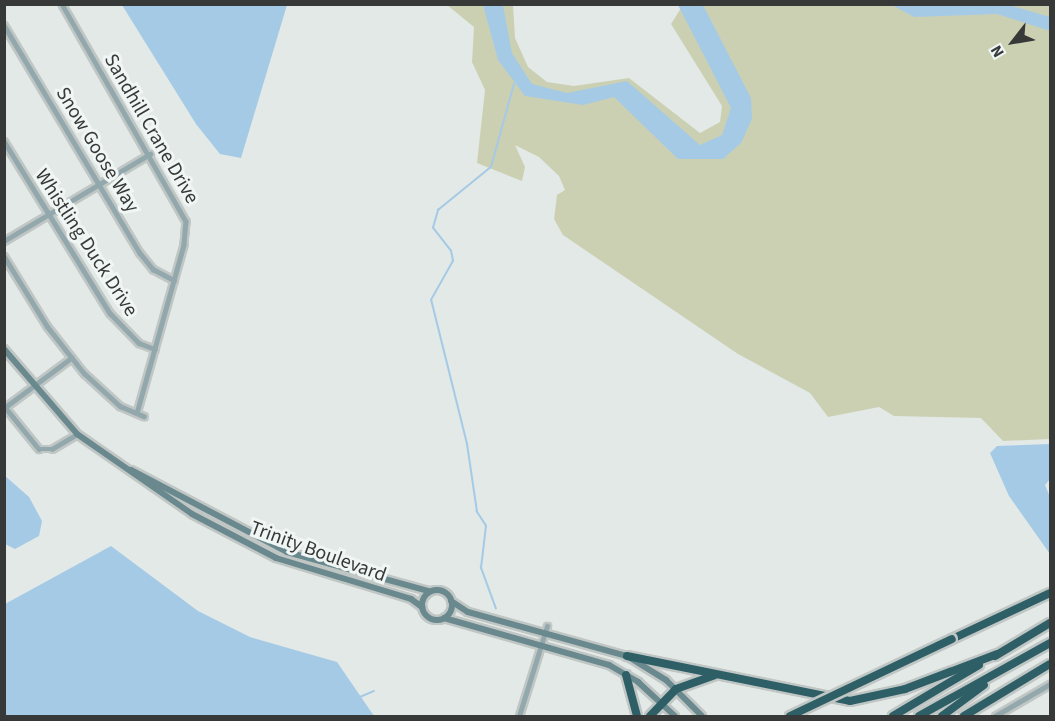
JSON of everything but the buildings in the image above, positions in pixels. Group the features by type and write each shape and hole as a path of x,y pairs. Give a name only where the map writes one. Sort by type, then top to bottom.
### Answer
{"highway":[{"path":"790,717 1050,593"},
{"path":"893,717 1050,623"},
{"path":"919,717 1050,643"},
{"path":"627,656 734,674 850,701 906,689 997,654"},
{"path":"966,715 1050,664"},
{"path":"942,717 1006,668"},
{"path":"651,717 676,689 708,675 734,674"},
{"path":"626,675 637,717"}],"main road":[{"name":"Trinity Boulevard","path":"4,349 34,389 78,434 114,463 248,546 311,571 411,599 422,607 431,619 444,618 541,642 626,675 662,702 675,717"},
{"name":"Trinity Boulevard","path":"114,463 287,552 429,591 442,591 468,612 546,629 627,656 676,689 702,717"},
{"path":"422,607 429,591"},
{"path":"444,618 452,600"}],"street":[{"name":"Sandhill Crane Drive","path":"62,4 150,154 186,221 174,280 137,414"},
{"name":"Snow Goose Way","path":"4,25 151,267 174,280"},
{"name":"Whistling Duck Drive","path":"4,141 110,313 139,343 154,349"},
{"path":"4,241 150,154"},
{"path":"4,255 71,358 108,396 144,416"},
{"path":"71,358 34,389 5,408 39,448 52,449 78,434"},
{"path":"519,717 546,629"},
{"path":"995,717 1050,684"}],"green space":[{"path":"447,5 513,5 515,38 528,67 547,82 574,86 629,78 700,133 720,122 722,106 671,24 683,5 1050,5 1050,439 1003,441 981,418 894,416 879,407 828,417 810,393 738,354 563,235 554,219 557,195 565,190 559,176 539,157 515,145 525,167 522,181 477,163 485,90 472,62 474,27"}],"water":[{"path":"122,5 287,5 241,158 220,154 196,124"},
{"path":"483,5 503,5 512,53 532,84 567,93 627,81 700,145 722,135 731,108 678,5 703,5 751,98 752,119 741,143 723,159 678,159 614,97 583,105 525,96 498,60"},
{"path":"892,5 1009,5 1050,17 1050,31 997,14 914,17"},
{"path":"1050,444 1050,479 1045,485 1050,497 1050,554 1009,496 990,453 997,446"},
{"path":"4,475 29,497 42,521 39,536 15,549 5,544"},
{"path":"111,546 198,611 250,637 337,662 374,716 5,716 5,604"}],"waterway":[{"path":"496,609 481,568 486,526 477,512 467,444 431,300 453,261 451,251 433,228 438,210 491,167 514,84"},
{"path":"360,697 374,691"}]}
